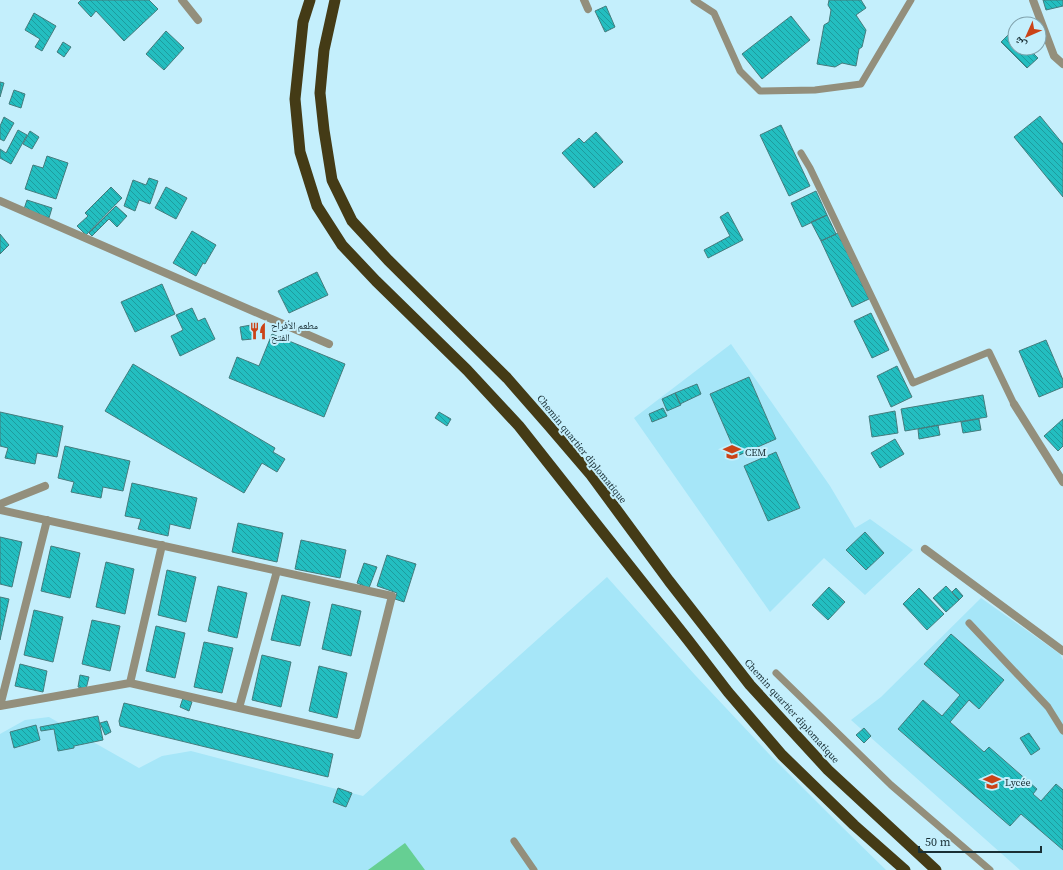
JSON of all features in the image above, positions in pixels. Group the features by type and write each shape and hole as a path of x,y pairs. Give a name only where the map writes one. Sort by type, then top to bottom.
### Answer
{"highway":[{"path":"310,0 303,22 296,99 300,152 317,206 342,245 376,281 467,370 519,426 728,692 782,755 854,825 905,870"},
{"name":"Chemin quartier diplomatique","path":"335,0 324,50 320,93 332,180 352,221 393,266 507,378 549,426 591,475 669,582 750,685 828,770 936,870"}],"street":[{"path":"182,0 198,20"},
{"path":"584,0 588,9"},
{"path":"1033,0 1054,56 1063,64"},
{"path":"0,201 330,344"},
{"path":"1014,404 1063,482"},
{"path":"0,504 45,486"},
{"path":"0,510 47,520 276,570 392,596 357,735 130,683 0,706 47,520"},
{"path":"130,683 162,545"},
{"path":"925,549 1063,651"},
{"path":"239,708 276,570"}],"lane":[{"path":"694,0 714,13 740,71 760,91 815,90 861,84 911,0"},
{"path":"801,153 810,168 913,383 989,352 1014,404"},
{"path":"969,624 1048,708 1063,731"},
{"path":"776,673 891,786 990,870"},
{"path":"514,841 534,870"}],"shaded area":[{"name":"CEM","path":"731,344 830,486 855,528 870,519 913,550 865,595 824,558 770,612 634,418"},
{"path":"607,577 695,675 770,755 886,870 0,870 0,734 25,720 49,717 139,768 162,756 191,751 363,796"},
{"name":"Lycée","path":"981,598 1060,654 1063,660 1063,870 1020,870 851,720 881,697"}],"green space":[{"path":"405,843 425,870 368,870"}],"building":[{"path":"81,0 149,0 158,9 124,41 96,11 91,17 78,3"},
{"path":"829,0 861,0 866,8 856,15 866,30 862,47 859,49 856,66 842,63 835,67 817,64 824,25 829,22 831,10 828,5"},
{"path":"1043,0 1063,0 1063,6 1046,10"},
{"path":"606,6 615,27 605,32 595,11"},
{"path":"34,13 56,26 42,51 35,47 40,39 25,30"},
{"path":"791,16 810,40 762,79 742,54"},
{"path":"166,31 184,48 164,70 146,54"},
{"path":"1007,36 1007,48 1001,42"},
{"path":"63,42 71,47 64,57 57,52"},
{"path":"1015,56 1036,56 1038,58 1027,68"},
{"path":"0,82 4,83 0,97"},
{"path":"14,90 25,94 21,108 9,104"},
{"path":"1040,116 1063,144 1063,197 1014,137"},
{"path":"4,117 14,123 4,141 0,139 0,126"},
{"path":"781,125 810,186 789,196 760,135"},
{"path":"18,130 27,135 11,164 0,158 0,149 6,153"},
{"path":"30,131 39,137 32,149 23,144"},
{"path":"596,132 623,162 594,188 562,153 579,138 584,143"},
{"path":"47,156 68,163 56,199 25,189 33,165 43,168"},
{"path":"149,178 158,181 150,204 139,200 135,211 124,206 133,180 146,185"},
{"path":"111,187 122,198 86,235 77,226 88,216 85,213"},
{"path":"166,187 187,198 176,219 155,208"},
{"path":"816,191 827,215 802,227 791,203"},
{"path":"27,200 52,208 49,218 24,209"},
{"path":"116,206 127,216 117,227 109,219 92,236 89,233"},
{"path":"728,212 743,240 708,258 704,250 730,236 720,217"},
{"path":"827,215 836,234 821,241 811,222"},
{"path":"192,231 216,245 196,276 173,263"},
{"path":"838,233 869,299 852,307 821,241"},
{"path":"0,234 9,245 0,254"},
{"path":"317,272 328,295 289,313 278,291"},
{"path":"162,284 175,314 135,332 121,302"},
{"path":"192,308 198,321 205,318 215,339 180,356 171,336 183,330 176,315"},
{"path":"871,313 889,350 872,358 854,321"},
{"path":"251,325 253,339 242,340 240,327"},
{"path":"272,334 345,364 324,417 229,378 237,357 259,366"},
{"path":"1046,340 1063,380 1063,387 1039,397 1019,351"},
{"path":"133,364 275,448 273,452 285,459 277,472 262,463 244,493 105,411"},
{"path":"897,366 912,397 891,407 877,376"},
{"path":"749,377 776,439 737,456 710,394"},
{"path":"697,384 701,394 680,404 675,393"},
{"path":"675,393 681,405 667,411 662,399"},
{"path":"983,395 987,417 905,431 901,409"},
{"path":"663,408 667,416 652,422 649,414"},
{"path":"895,411 898,433 872,437 869,416"},
{"path":"0,412 63,426 57,457 37,453 35,464 5,458 8,448 0,446"},
{"path":"439,412 451,419 447,426 435,418"},
{"path":"979,419 981,430 963,433 961,422"},
{"path":"1063,419 1063,446 1058,451 1044,436"},
{"path":"938,425 940,435 919,439 918,429"},
{"path":"895,439 904,454 880,468 871,453"},
{"path":"65,446 130,461 123,491 103,487 101,498 71,492 74,482 58,478"},
{"path":"776,452 800,508 768,521 744,466"},
{"path":"132,483 197,498 190,529 170,524 168,536 138,529 141,519 125,516"},
{"path":"238,523 283,533 277,562 232,552"},
{"path":"865,532 884,553 866,570 846,550"},
{"path":"0,537 22,542 12,587 0,584"},
{"path":"301,540 346,550 340,578 295,569"},
{"path":"51,546 80,553 70,598 41,591"},
{"path":"387,555 416,564 404,602 395,599 397,593 377,586"},
{"path":"106,562 134,569 125,614 96,607"},
{"path":"364,563 377,567 369,588 357,583"},
{"path":"167,570 196,577 186,622 158,615"},
{"path":"218,586 247,593 237,638 208,631"},
{"path":"946,586 959,600 946,612 933,598"},
{"path":"829,587 845,602 828,620 812,605"},
{"path":"919,588 944,614 927,630 903,604"},
{"path":"956,588 963,596 959,600 952,592"},
{"path":"282,595 310,602 300,646 271,640"},
{"path":"0,597 9,599 0,640"},
{"path":"332,604 361,611 351,656 322,649"},
{"path":"34,610 63,617 53,662 24,655"},
{"path":"92,620 120,626 110,671 82,664"},
{"path":"156,626 185,633 175,678 146,671"},
{"path":"951,634 1004,680 979,709 969,700 950,722 984,752 989,747 1037,789 1033,794 1041,801 1056,784 1063,790 1063,850 1021,814 1010,826 898,729 923,700 942,716 960,695 924,664"},
{"path":"204,642 233,648 222,693 194,687"},
{"path":"262,655 291,662 281,707 252,700"},
{"path":"20,664 47,671 43,692 15,686"},
{"path":"319,666 347,673 337,718 309,711"},
{"path":"80,675 89,677 86,689 78,687"},
{"path":"183,698 192,702 189,711 180,707"},
{"path":"124,703 333,754 328,777 120,726 119,721"},
{"path":"98,716 103,740 74,746 74,748 58,751 54,729 41,731 40,727"},
{"path":"107,721 111,732 105,735 100,723"},
{"path":"36,725 40,740 14,748 10,732"},
{"path":"864,728 871,736 864,743 856,735"},
{"path":"1029,733 1040,749 1031,755 1020,738"},
{"path":"338,788 352,793 346,807 333,802"}],"place":[{"name":"مطعم الأفراح الفتح","path":"258,331"},
{"name":"CEM","path":"732,452"},
{"name":"Lycée","path":"992,782"}]}
